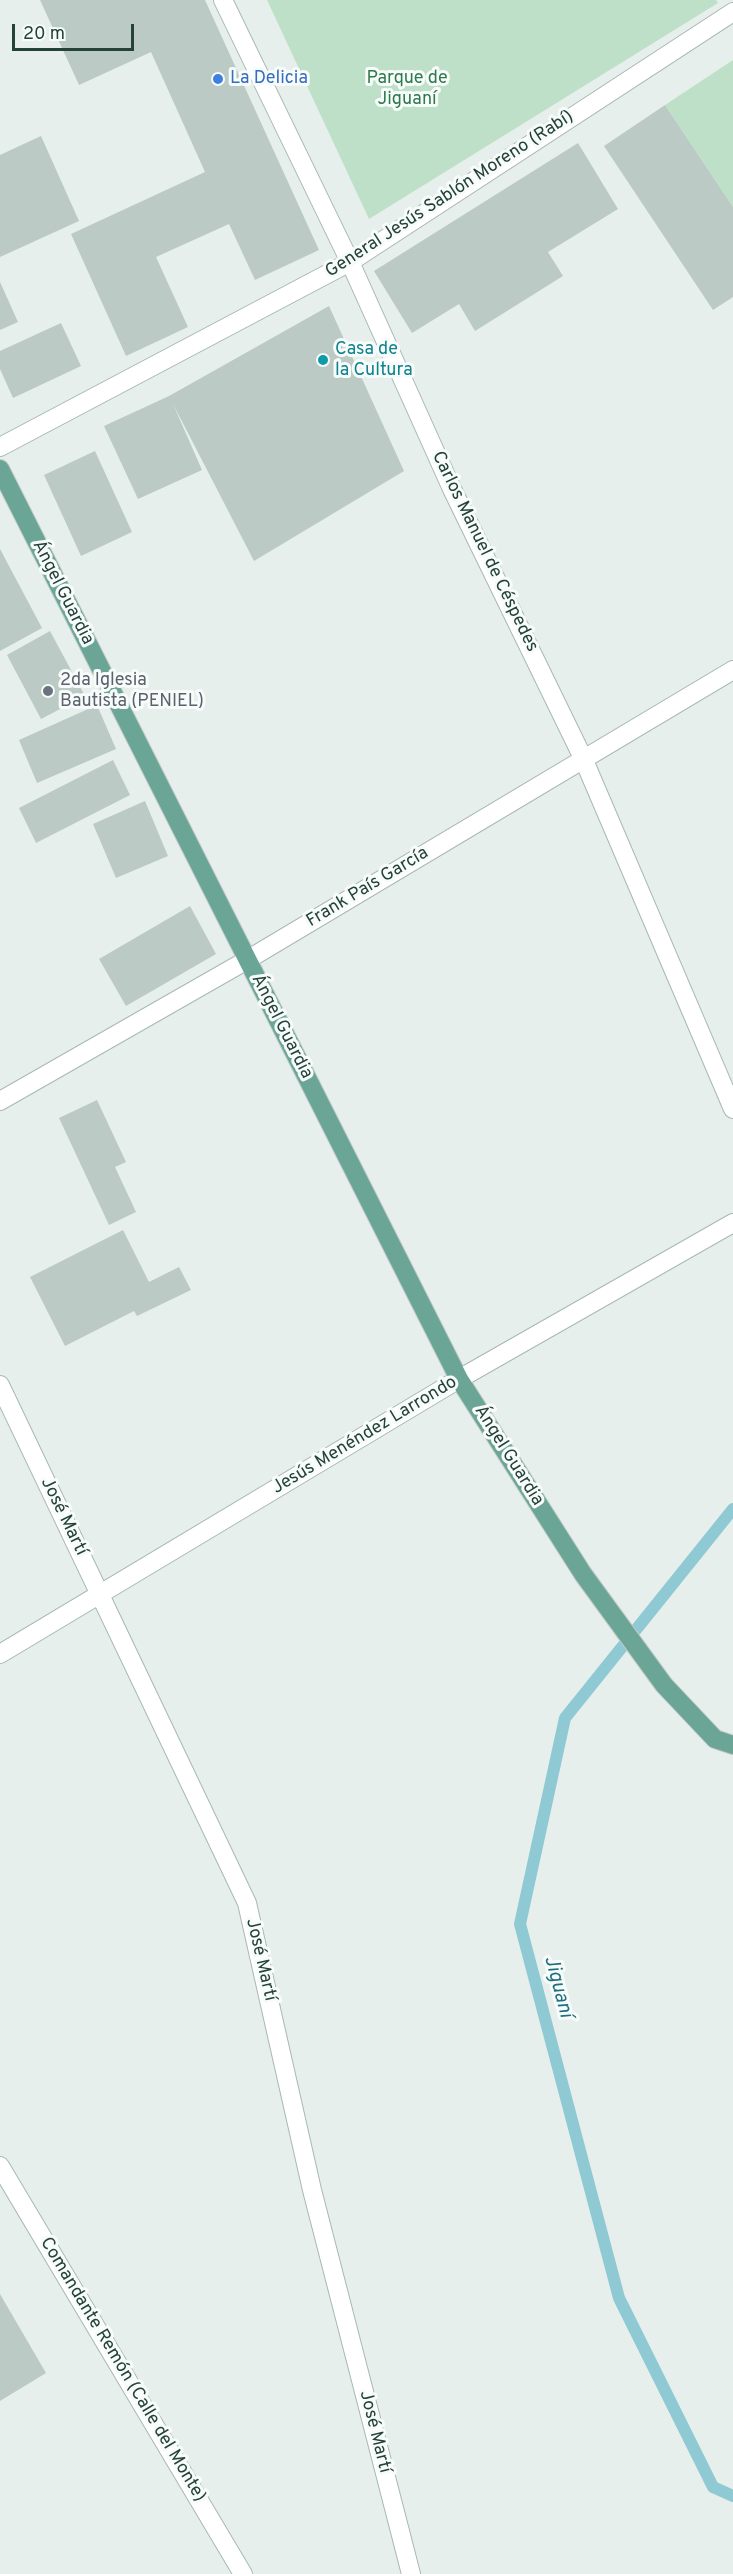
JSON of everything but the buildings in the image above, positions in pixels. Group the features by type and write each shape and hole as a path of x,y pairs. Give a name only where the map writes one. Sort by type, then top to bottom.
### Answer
{"main road":[{"name":"Ángel Guardia","path":"0,469 459,1379 583,1574 664,1684 715,1739 733,1745"}],"street":[{"name":"Carlos Manuel de Céspedes","path":"223,0 350,262 452,489 583,758 733,1109"},
{"name":"General Jesús Sablón Moreno (Rabí)","path":"0,447 350,262 733,12"},
{"name":"Frank País García","path":"0,1101 247,960 733,670"},
{"name":"Jesús Menéndez Larrondo","path":"0,1654 459,1379 733,1223"},
{"name":"José Martí","path":"0,1385 247,1903 312,2190 411,2574"},
{"name":"Comandante Remón (Calle del Monte)","path":"0,2166 243,2574"}],"green space":[{"name":"Parque de Jiguaní","path":"267,0 716,0 718,3 369,219"},
{"path":"733,60 733,207 665,105"}],"waterway":[{"name":"Jiguaní","path":"733,1509 565,1718 520,1924 619,2298 713,2487 733,2496"}],"place":[{"name":"La Delicia","path":"218,79"},
{"name":"Casa de la Cultura","path":"323,360"},
{"name":"2da Iglesia Bautista (PENIEL)","path":"48,691"}]}
